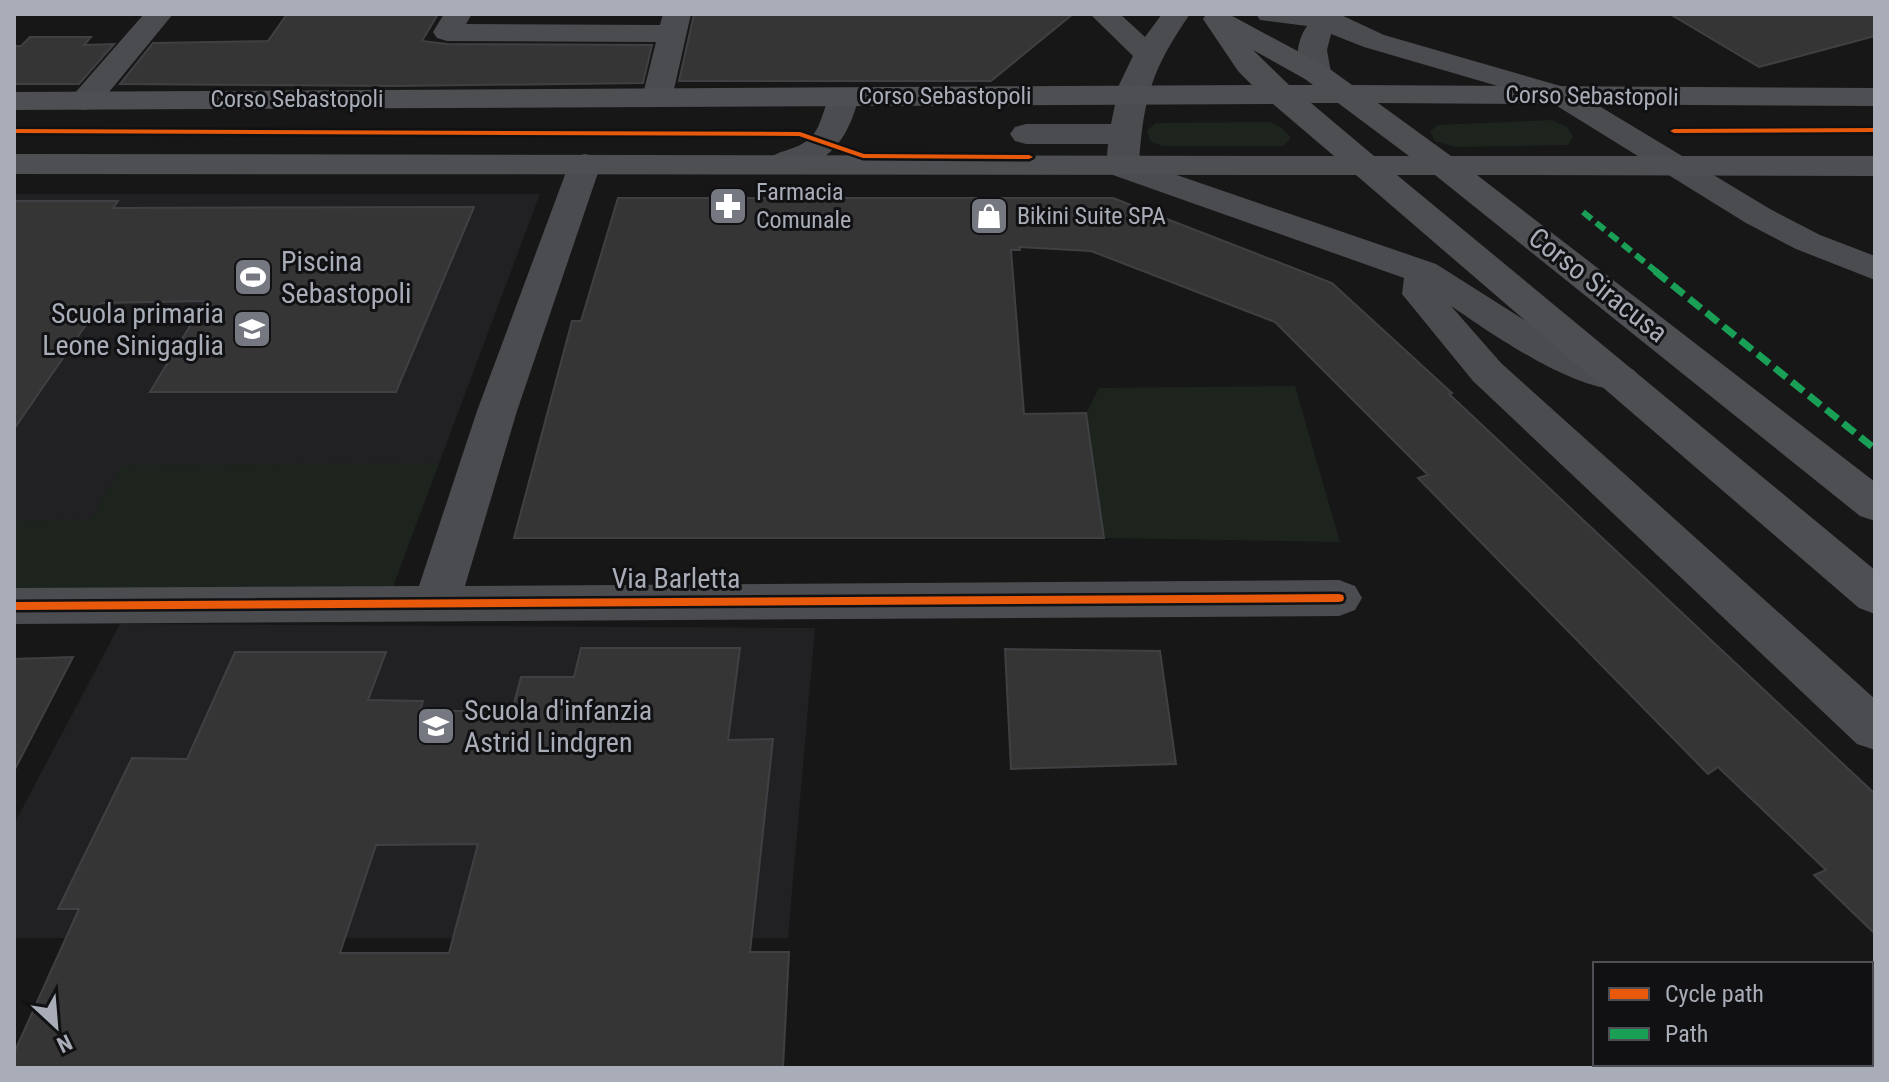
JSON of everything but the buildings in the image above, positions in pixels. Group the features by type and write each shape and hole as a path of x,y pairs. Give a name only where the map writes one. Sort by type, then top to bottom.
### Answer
{"main road":[{"name":"Corso Siracusa","path":"1214,16 1316,73 1347,94 1444,166 1875,505"},
{"name":"Corso Siracusa","path":"1214,16 1248,65 1280,94 1875,596"},
{"name":"Corso Sebastopoli","path":"14,101 1280,94 1875,97"},
{"path":"14,164 777,165 1124,150 1365,166 1875,166"}],"street":[{"path":"85,101 159,14"},
{"path":"458,14 447,32 674,24 657,98"},
{"path":"1104,14 1146,53"},
{"path":"1124,150 1129,95 1146,53 1176,14"},
{"path":"1270,14 1323,17 1374,41 1560,95 1758,216 1808,242 1875,269"},
{"path":"1316,73 1310,44 1323,17"},
{"path":"777,165 807,158 829,138 844,97"},
{"path":"829,138 866,133"},
{"name":"Corso Siracusa","path":"1026,134 1124,150 1423,272 1550,354 1620,379"},
{"path":"436,604 497,411 585,164"},
{"path":"1423,272 1420,294 1487,372 1875,729"},
{"name":"Via Barletta","path":"14,606 1339,598"}],"shaded area":[{"path":"1552,120 1567,127 1573,136 1568,145 1455,147 1435,141 1430,132 1437,125"},
{"path":"1271,122 1291,138 1284,146 1162,146 1150,141 1147,130 1156,123"},
{"name":"Scuola primaria Leone Sinigaglia","path":"14,194 540,194 392,589 14,588"},
{"path":"1295,386 1340,542 1104,538 1086,413 1099,388"},
{"path":"439,463 392,589 14,588 14,521 91,519 123,465"},
{"name":"Scuola d'infanzia Astrid Lindgren","path":"120,624 815,628 788,938 14,938 14,824"}],"marked path":[{"path":"1583,212 1875,449"}],"cycle path":[{"path":"1674,131 1875,130"},
{"path":"14,131 800,134 863,156 1029,157"},
{"path":"14,606 1339,598"}],"place":[{"name":"Farmacia Comunale","path":"728,206"},
{"name":"Bikini Suite SPA","path":"989,216"},
{"name":"Piscina Sebastopoli","path":"253,277"},
{"name":"Scuola primaria Leone Sinigaglia","path":"252,329"},
{"name":"Scuola d'infanzia Astrid Lindgren","path":"436,726"}]}
